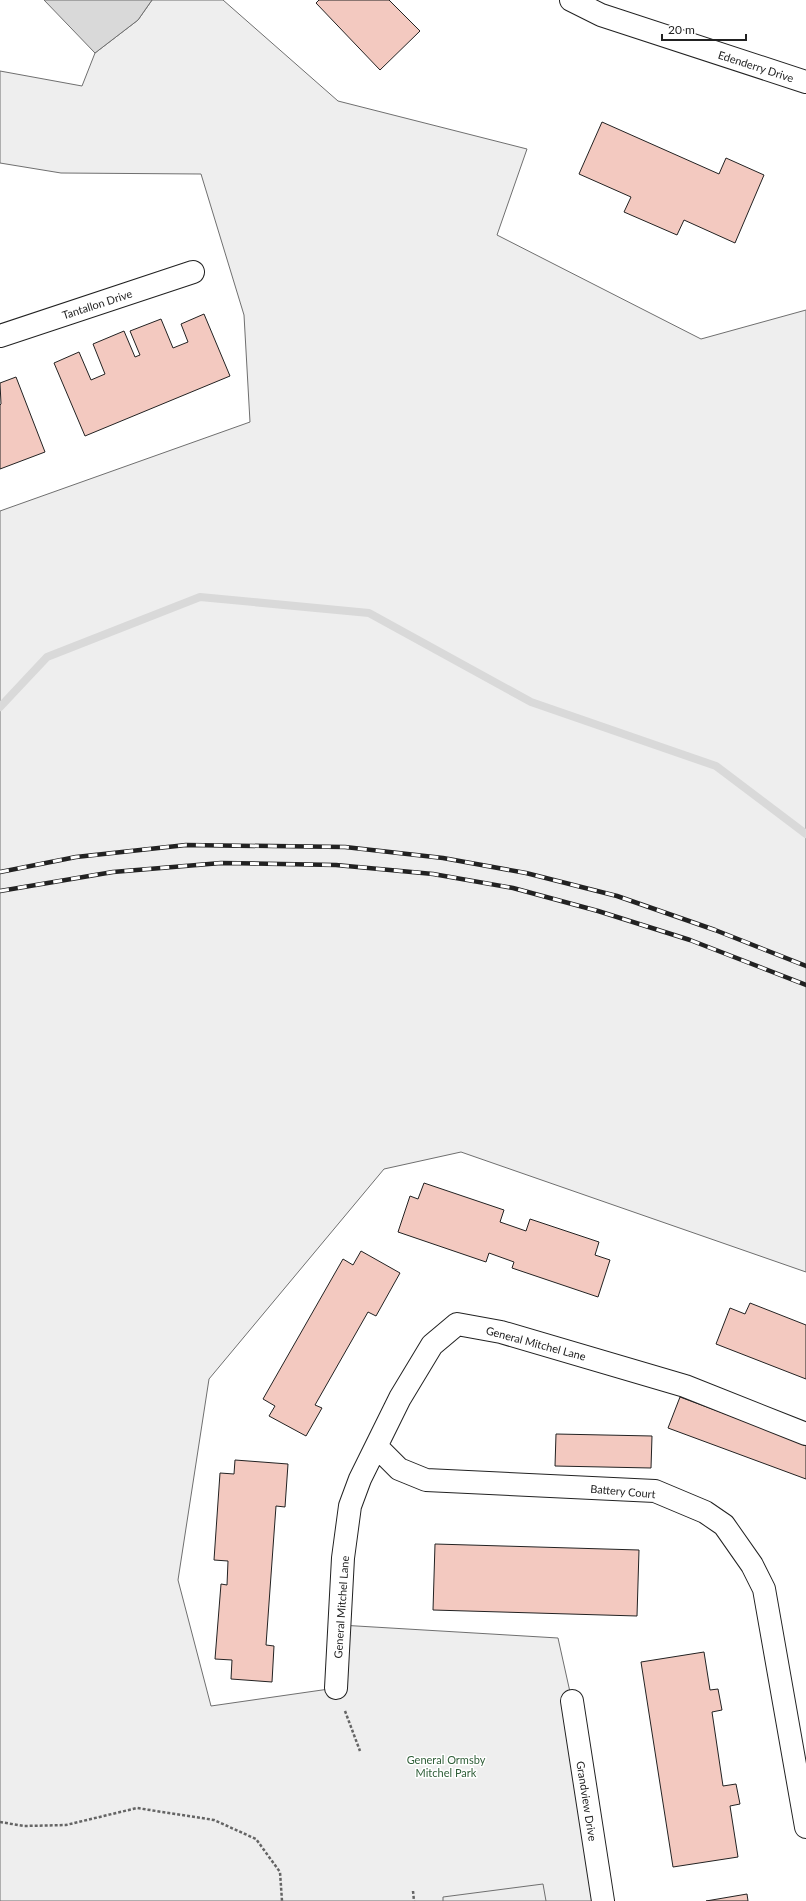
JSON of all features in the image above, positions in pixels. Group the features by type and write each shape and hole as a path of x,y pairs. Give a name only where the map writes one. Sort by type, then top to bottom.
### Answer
{"street":[{"name":"Edenderry Drive","path":"571,0 601,15 806,82"},
{"name":"Tantallon Drive","path":"0,336 193,272"},
{"name":"General Mitchel Lane","path":"336,1688 344,1558 350,1506 360,1479 400,1398 432,1345 457,1324 501,1332 685,1386 806,1434"},
{"name":"Battery Court","path":"377,1447 399,1469 426,1480 655,1491 705,1512 724,1525 752,1565 764,1589 806,1827"},
{"name":"Grandview Drive","path":"572,1701 603,1901"}],"path":[{"path":"336,1688 360,1751"},
{"path":"0,1822 24,1826 66,1825 137,1808 214,1820 256,1839 280,1872 282,1901"},
{"path":"413,1891 414,1901"}],"green space":[{"name":"General Ormsby Mitchel Park","path":"152,0 223,0 338,101 527,149 497,235 701,339 806,310 806,1272 461,1152 384,1169 209,1379 178,1580 211,1706 336,1688 340,1625 558,1638 572,1701 603,1901 0,1901 0,511 250,422 244,315 201,174 61,173 0,163 0,71 82,86 95,53 138,20"}],"shaded area":[{"path":"44,0 152,0 138,20 95,53"},
{"path":"543,1884 546,1901 443,1901 443,1897"}],"building":[{"path":"319,0 389,0 420,31 380,70 316,3"},
{"path":"602,122 719,174 726,158 764,175 735,243 684,220 677,235 624,212 631,197 579,174"},
{"path":"204,314 230,376 85,436 54,363 79,352 91,380 105,374 93,344 124,331 135,357 140,355 130,331 161,319 173,348 188,342 181,324"},
{"path":"16,377 45,452 0,469 0,383"},
{"path":"424,1183 504,1210 500,1222 526,1231 530,1219 599,1242 595,1255 610,1260 598,1297 512,1268 514,1262 489,1253 486,1262 398,1232 410,1196 418,1199"},
{"path":"361,1251 400,1273 376,1316 368,1312 315,1405 322,1408 306,1436 269,1416 275,1406 263,1399 343,1259 353,1265"},
{"path":"750,1303 806,1325 806,1379 716,1344 730,1308 745,1314"},
{"path":"680,1397 806,1444 806,1479 668,1428"},
{"path":"556,1434 652,1436 651,1468 555,1466"},
{"path":"235,1460 288,1464 285,1507 276,1506 266,1645 274,1646 272,1682 231,1679 232,1660 215,1659 221,1584 227,1585 228,1561 214,1560 220,1473 234,1474"},
{"path":"435,1544 639,1550 637,1616 433,1610"},
{"path":"704,1652 710,1690 718,1689 722,1710 712,1712 723,1786 736,1784 740,1804 730,1806 738,1857 673,1867 641,1662"},
{"path":"747,1894 748,1901 706,1901"}],"waterway":[{"path":"0,707 47,657 200,597 369,613 531,702 716,766 806,834"}],"railway":[{"path":"0,872 76,857 186,845 345,847 443,858 526,873 617,896 715,930 806,966"},
{"path":"0,891 113,872 221,863 336,865 433,874 513,888 598,911 690,940 806,985"}]}
